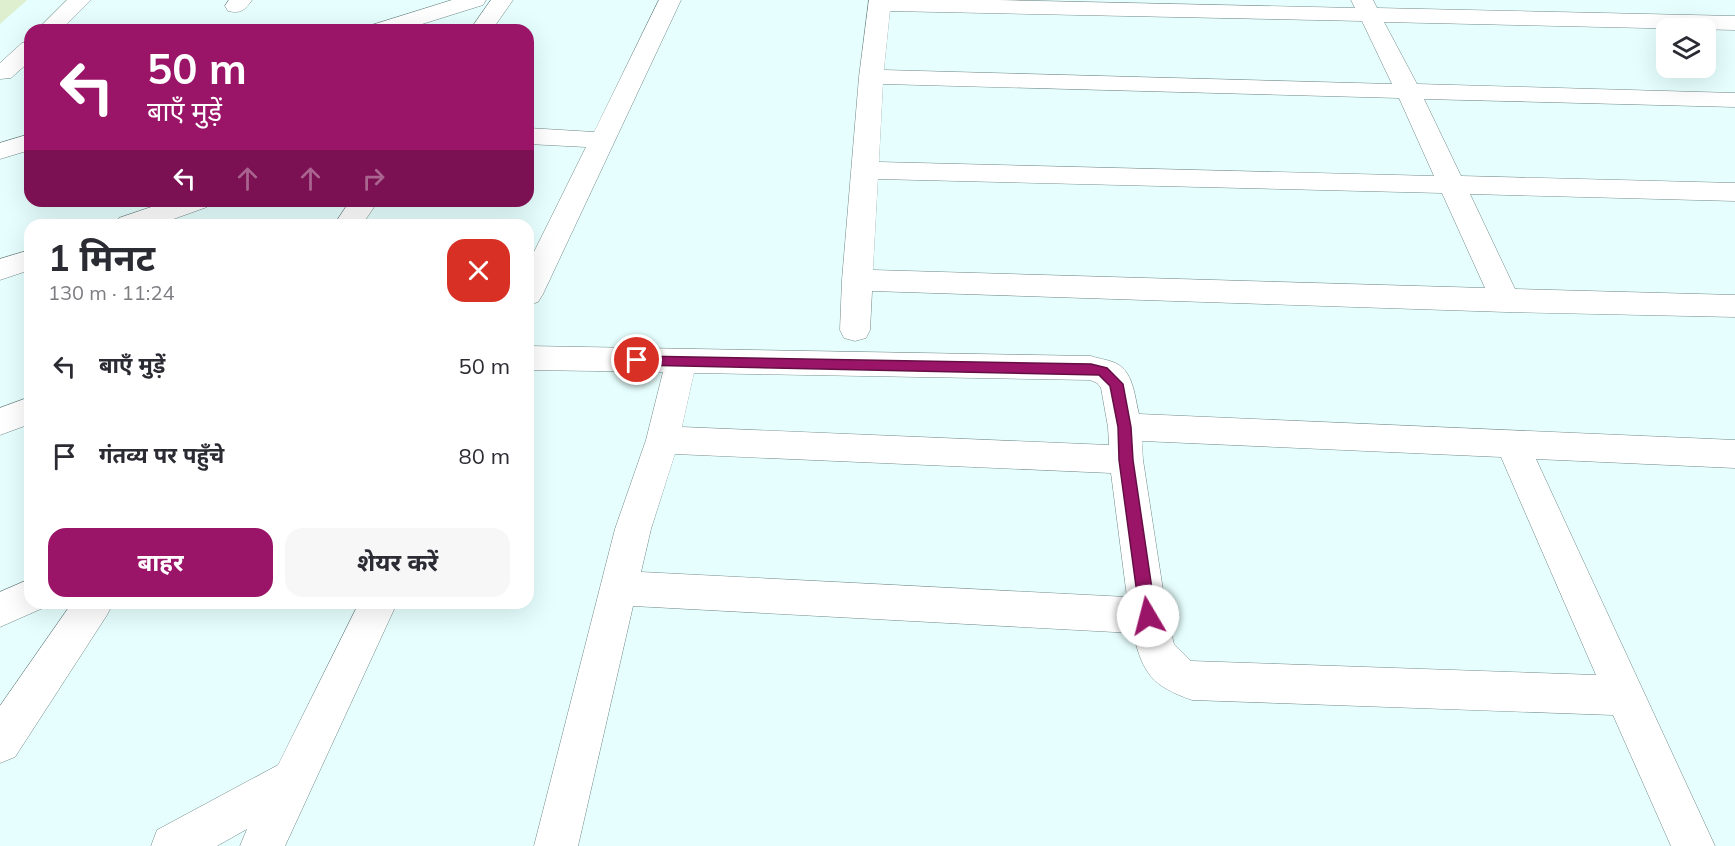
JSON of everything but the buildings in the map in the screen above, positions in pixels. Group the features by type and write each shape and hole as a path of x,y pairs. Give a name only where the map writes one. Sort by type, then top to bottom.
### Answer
{"street":[{"path":"54,24 80,0"},
{"path":"399,24 475,0"},
{"path":"485,24 502,0"},
{"path":"534,282 670,0"},
{"path":"855,330 871,77 880,2 1366,7 1735,23"},
{"path":"1366,7 1409,93 1506,301"},
{"path":"3,73 24,54"},
{"path":"871,77 1735,100"},
{"path":"534,136 603,140"},
{"path":"0,151 24,144"},
{"path":"865,170 1735,192"},
{"path":"146,219 180,207"},
{"path":"0,270 24,262"},
{"path":"857,280 1735,306"},
{"path":"534,358 1091,369 1108,374 1116,384 1148,616 1157,652 1178,676 1192,681 1626,696"},
{"path":"556,846 640,505 663,440 681,361"},
{"path":"0,422 24,412"},
{"path":"663,440 1512,444 1735,454"},
{"path":"1512,444 1693,846"},
{"path":"619,588 1148,616"},
{"path":"0,610 24,599"},
{"path":"0,742 90,609"},
{"path":"262,846 375,609"},
{"path":"173,846 292,781"}],"green space":[{"path":"0,0 27,0 0,24"}],"route":[{"path":"637,360 1103,371 1116,384 1125,427 1126,460 1148,616"}]}
